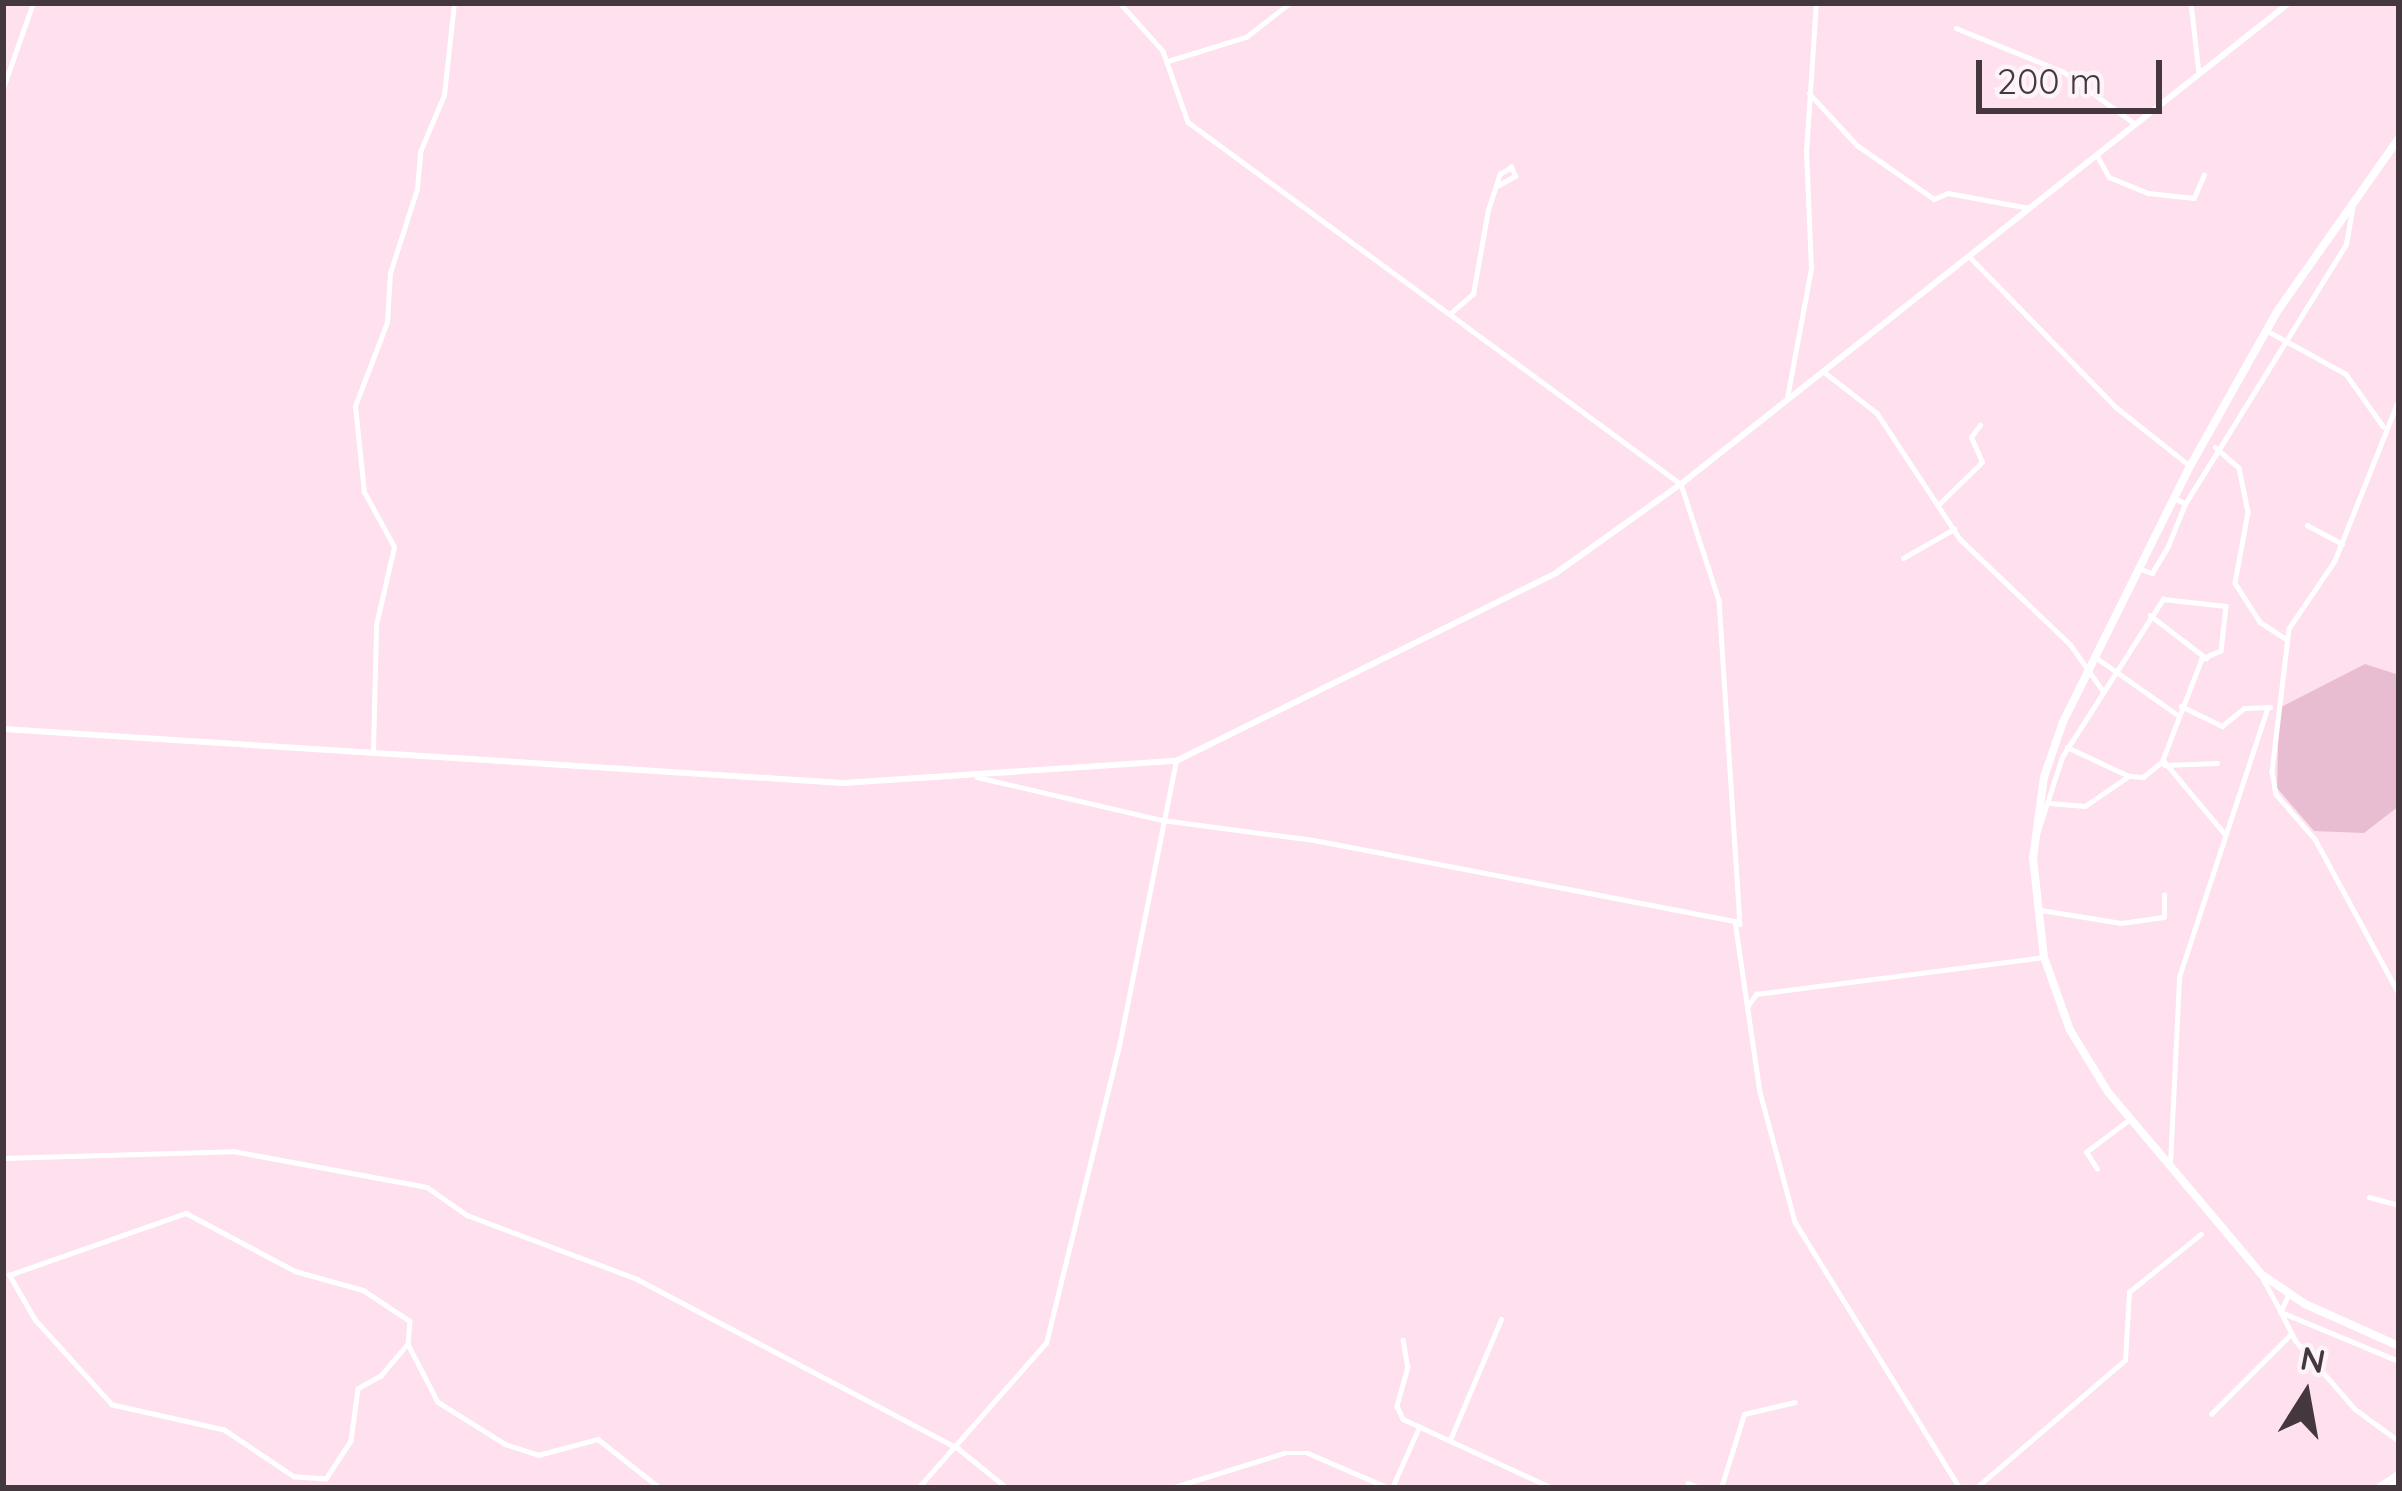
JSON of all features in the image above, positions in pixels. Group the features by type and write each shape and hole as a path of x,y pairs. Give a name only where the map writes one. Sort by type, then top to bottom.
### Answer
{"main road":[{"path":"2399,138 2266,330 2173,498 2072,700 2048,761 2034,837 2036,909 2044,957 2082,1052 2130,1119 2261,1274 2289,1294 2399,1346"}],"street":[{"path":"3,88 33,3"},
{"path":"373,752 376,625 394,547 364,492 355,406 387,322 390,273 417,189 416,165 444,95 454,3"},
{"path":"1120,3 1168,62 1188,122 1681,484 1718,600 1742,984 1795,1222 1960,1488"},
{"path":"1168,62 1243,38 1290,3"},
{"path":"1787,398 1809,298 1809,93 1816,3"},
{"path":"2191,3 2199,74"},
{"path":"3,729 843,783 1175,761 1533,587 1681,484 2289,3"},
{"path":"1956,28 2064,72 2136,124"},
{"path":"1809,93 1857,146 1934,199 1952,194 2031,208"},
{"path":"2097,155 2104,173 2148,193 2194,198 2204,175"},
{"path":"1452,312 1473,294 1497,186"},
{"path":"2138,568 2156,569 2215,447 2345,244 2351,205"},
{"path":"1969,256 2116,407 2190,466"},
{"path":"2266,330 2346,374 2383,426"},
{"path":"1823,371 1877,412 1954,529 2103,691"},
{"path":"2170,1169 2179,977 2214,887 2224,833 2271,707 2286,639 2342,544 2383,426 2399,400"},
{"path":"2390,414 2399,421"},
{"path":"1939,504 1982,462 1971,437 1980,425"},
{"path":"2215,447 2239,468 2248,512 2234,578 2242,599 2286,639"},
{"path":"2173,498 2185,504"},
{"path":"2307,525 2342,544"},
{"path":"1903,558 1954,529"},
{"path":"2034,837 2067,747 2161,599 2242,599"},
{"path":"2163,762 2181,706 2206,658 2221,650 2228,612 2216,600"},
{"path":"2150,615 2206,658"},
{"path":"2094,656 2178,715"},
{"path":"2072,700 2091,709"},
{"path":"2181,706 2222,726 2244,708 2271,707"},
{"path":"2271,707 2276,794 2315,839 2399,994"},
{"path":"2067,747 2129,776 2143,776 2163,762 2217,764"},
{"path":"919,1488 1022,1378 1053,1324 1175,761"},
{"path":"2163,762 2224,833"},
{"path":"971,775 1162,820 1718,915 1740,928"},
{"path":"2050,803 2086,806 2129,776"},
{"path":"2036,909 2121,922 2164,916 2164,895"},
{"path":"1742,984 1756,994 2044,957"},
{"path":"1746,1008 1756,994"},
{"path":"2097,1168 2086,1152 2130,1119"},
{"path":"3,1158 233,1150 427,1187 467,1216 637,1279 959,1449 1007,1488"},
{"path":"2369,1197 2399,1205"},
{"path":"9,1275 186,1214 295,1270 376,1297 410,1321 408,1344 431,1394 486,1433 536,1455 598,1439 660,1488"},
{"path":"1976,1488 2125,1360 2129,1292 2201,1234"},
{"path":"3,1266 35,1320 109,1403 228,1431 298,1477 328,1477 351,1441 358,1389 381,1376 408,1344"},
{"path":"2261,1274 2291,1334 2355,1408 2399,1441"},
{"path":"2281,1312 2289,1294"},
{"path":"2281,1312 2399,1361"},
{"path":"1450,1440 1501,1318"},
{"path":"2211,1414 2291,1334"},
{"path":"1403,1340 1408,1367 1398,1413 1552,1488"},
{"path":"1721,1488 1744,1414 1795,1402"},
{"path":"1172,1488 1284,1453 1308,1454 1390,1488 1420,1427"},
{"path":"2375,1488 2399,1475"},
{"path":"2385,1488 2399,1475"},
{"path":"1534,1488 1538,1480"},
{"path":"1688,1483 1700,1488"}],"shaded area":[{"path":"2365,664 2399,675 2399,806 2364,833 2314,831 2277,788 2279,708"}]}
